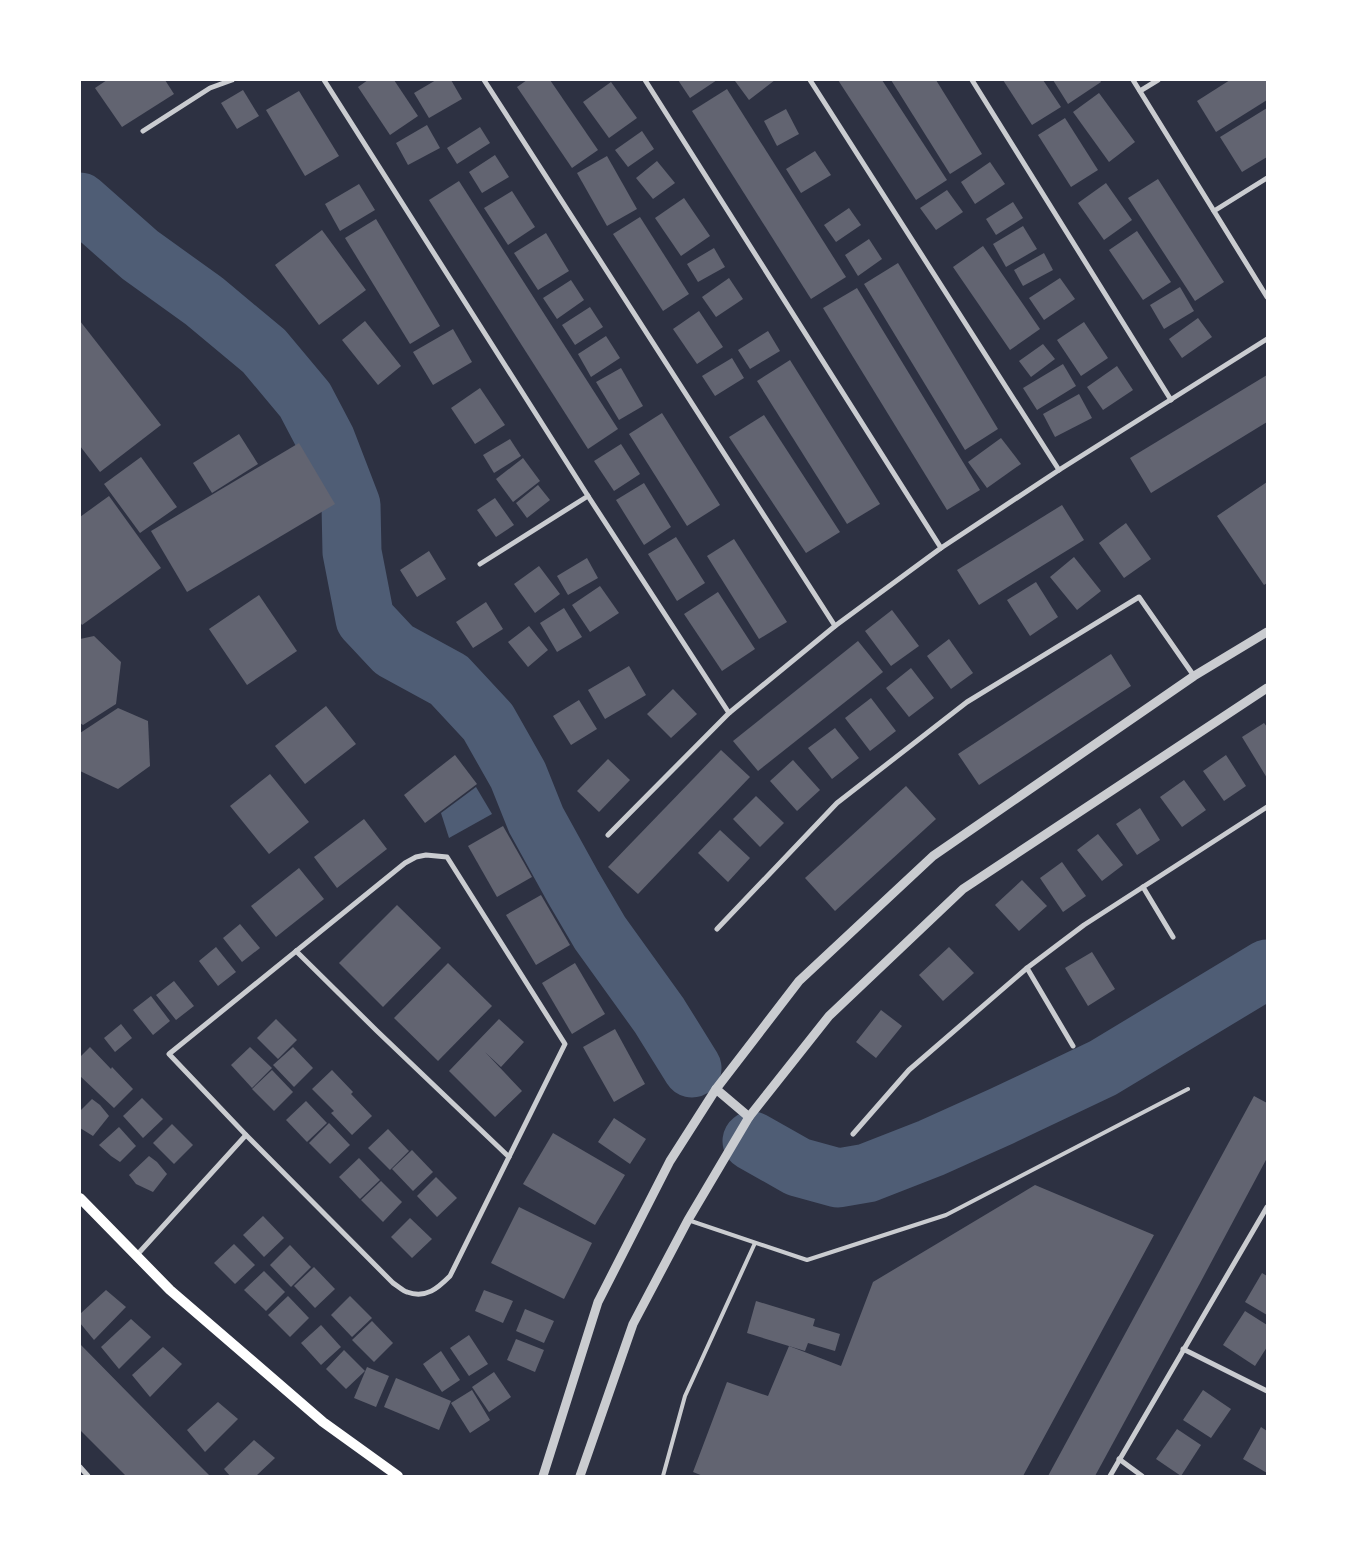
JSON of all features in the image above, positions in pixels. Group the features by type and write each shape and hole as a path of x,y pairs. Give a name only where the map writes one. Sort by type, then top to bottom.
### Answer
{"main road":[{"path":"80,1198 170,1290 323,1422 398,1476"}],"street":[{"path":"143,131 210,88 232,80"},
{"path":"324,80 588,496 729,713"},
{"path":"484,80 835,626"},
{"path":"645,80 941,548"},
{"path":"810,80 1059,470"},
{"path":"972,80 1171,400"},
{"path":"1133,80 1267,297"},
{"path":"1140,91 1158,80"},
{"path":"1214,211 1267,178"},
{"path":"608,835 729,713 835,626 941,548 1059,470 1267,339"},
{"path":"480,564 588,496"},
{"path":"717,929 837,803 967,702 1139,597 1194,676"},
{"path":"544,1476 598,1302 670,1160 716,1089 799,981 933,856 1194,676 1267,632"},
{"path":"580,1476 633,1324 688,1220 749,1117 830,1016 963,889 1267,688"},
{"path":"853,1134 909,1070 1027,968 1084,925 1267,807"},
{"path":"426,855 447,857 565,1044 450,1276 437,1289 423,1294 407,1292 393,1283 246,1135 169,1054 296,951 405,863 416,857 426,855"},
{"path":"1144,887 1173,937"},
{"path":"296,951 377,1032 509,1157"},
{"path":"1027,968 1072,1046"},
{"path":"716,1089 749,1117"},
{"path":"136,1256 246,1135"},
{"path":"1110,1476 1267,1207"},
{"path":"1183,1349 1267,1391"},
{"path":"1120,1459 1142,1476"},
{"path":"80,1468 88,1476"}],"lane":[{"path":"688,1220 807,1260 946,1215 1188,1089"},
{"path":"663,1476 685,1396 755,1243"}],"water":[{"path":"476,787 492,814 449,838 441,813"}],"building":[{"path":"107,80 165,80 174,94 122,127 95,88"},
{"path":"368,80 394,80 418,116 390,135 358,87"},
{"path":"436,80 451,80 462,99 429,118 414,93"},
{"path":"527,80 550,80 598,150 572,168 517,87"},
{"path":"678,80 717,80 690,98"},
{"path":"775,80 749,100 735,81"},
{"path":"838,80 882,80 947,180 916,200"},
{"path":"891,80 936,80 982,154 950,174"},
{"path":"1003,80 1043,80 1061,107 1032,125"},
{"path":"1053,80 1100,80 1101,82 1068,104"},
{"path":"1230,80 1267,80 1267,100 1216,132 1197,101"},
{"path":"611,82 637,118 609,138 583,102"},
{"path":"727,89 846,277 811,299 692,111"},
{"path":"243,90 259,116 237,129 221,103"},
{"path":"299,91 339,156 305,176 266,110"},
{"path":"1099,93 1135,142 1109,162 1073,112"},
{"path":"1267,108 1267,157 1242,172 1220,137"},
{"path":"786,109 799,134 777,146 764,121"},
{"path":"1065,118 1098,170 1071,187 1038,135"},
{"path":"427,125 440,148 408,165 396,143"},
{"path":"480,127 490,143 457,164 447,148"},
{"path":"642,131 654,149 628,167 615,150"},
{"path":"815,151 831,175 801,193 786,169"},
{"path":"495,155 509,177 482,193 469,172"},
{"path":"607,156 637,209 607,226 577,173"},
{"path":"657,161 675,183 653,199 636,178"},
{"path":"990,162 1005,184 975,204 961,182"},
{"path":"1158,179 1224,282 1195,301 1128,198"},
{"path":"459,181 618,429 588,449 429,200"},
{"path":"1106,183 1132,220 1104,240 1078,203"},
{"path":"359,184 375,210 340,231 325,204"},
{"path":"947,190 963,212 936,230 920,208"},
{"path":"512,191 535,227 508,245 484,208"},
{"path":"684,198 710,236 681,256 655,218"},
{"path":"1013,202 1023,218 996,235 986,219"},
{"path":"849,208 861,225 836,242 824,225"},
{"path":"640,217 689,294 663,311 613,234"},
{"path":"376,219 440,326 410,344 345,238"},
{"path":"1023,226 1037,249 1006,267 993,244"},
{"path":"322,230 366,290 319,325 275,265"},
{"path":"1137,231 1171,282 1143,300 1109,250"},
{"path":"546,233 569,271 538,290 514,253"},
{"path":"869,239 882,259 858,276 845,255"},
{"path":"983,246 1040,329 1010,350 953,267"},
{"path":"714,248 725,267 698,282 687,264"},
{"path":"1044,253 1053,270 1023,286 1014,270"},
{"path":"898,263 998,429 965,450 864,284"},
{"path":"729,278 743,299 716,317 702,297"},
{"path":"1060,278 1075,299 1044,320 1029,298"},
{"path":"571,280 584,300 557,319 543,298"},
{"path":"1180,287 1194,311 1164,329 1150,305"},
{"path":"857,288 980,490 947,510 823,308"},
{"path":"590,307 603,327 575,345 562,325"},
{"path":"699,311 723,347 697,364 673,329"},
{"path":"1198,318 1212,337 1182,358 1169,339"},
{"path":"80,321 161,425 100,472 80,446"},
{"path":"365,321 401,366 378,385 342,340"},
{"path":"1084,322 1108,358 1081,376 1057,340"},
{"path":"453,329 472,362 433,385 413,352"},
{"path":"768,331 780,351 750,369 738,350"},
{"path":"606,336 620,358 591,377 578,354"},
{"path":"1043,344 1055,359 1031,377 1019,361"},
{"path":"732,358 744,378 715,396 702,376"},
{"path":"790,360 880,504 847,524 757,381"},
{"path":"1063,364 1076,386 1037,410 1023,388"},
{"path":"1117,366 1133,390 1103,410 1087,387"},
{"path":"621,368 643,406 619,420 596,382"},
{"path":"1267,375 1267,422 1151,493 1130,458"},
{"path":"480,388 505,425 475,444 451,408"},
{"path":"1079,394 1092,418 1055,437 1043,414"},
{"path":"662,413 720,505 687,526 629,434"},
{"path":"764,415 840,532 806,553 729,437"},
{"path":"239,434 258,464 212,493 193,463"},
{"path":"1001,438 1021,464 987,488 968,462"},
{"path":"510,439 521,456 494,473 483,455"},
{"path":"299,443 335,504 187,592 151,531"},
{"path":"621,444 640,474 614,491 594,461"},
{"path":"141,457 177,507 140,533 104,484"},
{"path":"523,458 540,481 513,502 496,479"},
{"path":"1267,482 1267,583 1264,585 1217,516"},
{"path":"644,483 671,527 644,545 616,500"},
{"path":"538,485 550,500 527,518 516,503"},
{"path":"109,496 161,568 82,625 80,622 80,517"},
{"path":"495,498 514,525 496,537 477,510"},
{"path":"1062,505 1084,540 979,605 957,570"},
{"path":"1126,523 1151,559 1124,578 1099,543"},
{"path":"676,537 705,583 677,601 648,554"},
{"path":"734,539 787,622 759,639 707,556"},
{"path":"429,551 446,579 417,597 400,570"},
{"path":"1074,557 1101,591 1077,610 1050,577"},
{"path":"587,558 598,578 568,595 557,576"},
{"path":"539,566 560,594 535,613 514,584"},
{"path":"1036,582 1058,617 1030,636 1007,600"},
{"path":"600,586 619,613 590,632 572,605"},
{"path":"718,592 755,649 722,671 684,614"},
{"path":"259,595 297,651 247,685 209,629"},
{"path":"486,602 503,629 473,648 456,622"},
{"path":"564,608 582,637 557,652 540,623"},
{"path":"892,610 919,646 891,666 865,631"},
{"path":"529,626 548,650 528,667 508,642"},
{"path":"94,636 121,662 116,704 83,725 80,723 80,639"},
{"path":"949,639 973,673 951,689 927,656"},
{"path":"858,641 883,672 758,771 733,741"},
{"path":"1111,654 1131,686 979,785 958,754"},
{"path":"629,666 646,695 605,719 588,690"},
{"path":"911,668 934,698 909,717 886,688"},
{"path":"673,689 697,714 671,738 647,714"},
{"path":"871,698 896,731 870,751 845,718"},
{"path":"579,700 597,729 571,745 553,716"},
{"path":"326,706 356,744 305,784 275,746"},
{"path":"118,708 148,721 150,766 118,789 80,771 80,733"},
{"path":"1264,723 1267,727 1267,778 1242,737"},
{"path":"835,728 859,758 832,779 808,748"},
{"path":"721,750 750,777 638,894 608,867"},
{"path":"455,755 477,784 425,823 404,795"},
{"path":"1226,755 1246,786 1224,801 1203,771"},
{"path":"608,759 630,780 599,812 577,791"},
{"path":"793,760 820,790 797,811 770,781"},
{"path":"270,774 309,822 269,854 230,806"},
{"path":"1184,780 1206,810 1182,827 1160,797"},
{"path":"906,786 936,819 835,911 805,878"},
{"path":"756,796 784,823 760,847 733,819"},
{"path":"1140,808 1160,840 1137,855 1116,824"},
{"path":"364,819 387,849 337,888 314,857"},
{"path":"503,826 532,877 497,897 468,846"},
{"path":"720,830 750,858 728,882 698,853"},
{"path":"1098,834 1123,865 1102,881 1077,850"},
{"path":"1062,862 1086,896 1063,912 1040,878"},
{"path":"299,868 324,899 276,937 251,906"},
{"path":"1022,880 1047,906 1019,931 995,905"},
{"path":"541,895 570,945 536,965 506,915"},
{"path":"397,905 441,948 383,1007 339,963"},
{"path":"240,924 260,948 242,962 223,938"},
{"path":"216,947 236,972 218,986 199,961"},
{"path":"949,947 974,973 943,1001 919,975"},
{"path":"1092,952 1115,989 1088,1006 1065,968"},
{"path":"448,963 492,1006 438,1061 394,1018"},
{"path":"575,963 605,1014 572,1034 542,983"},
{"path":"174,981 194,1006 176,1020 156,995"},
{"path":"151,996 170,1021 153,1035 133,1010"},
{"path":"881,1010 902,1026 876,1058 856,1042"},
{"path":"276,1019 297,1040 278,1059 257,1038"},
{"path":"499,1019 524,1042 501,1067 485,1052 522,1091 495,1117 449,1071"},
{"path":"121,1024 132,1038 115,1052 104,1038"},
{"path":"615,1029 645,1084 614,1102 583,1047"},
{"path":"90,1047 133,1089 114,1108 80,1076 80,1057"},
{"path":"250,1047 272,1068 252,1088 231,1065"},
{"path":"293,1047 313,1068 294,1087 273,1065"},
{"path":"272,1070 293,1092 274,1111 252,1089"},
{"path":"332,1070 372,1116 352,1135 331,1113 334,1111 312,1089"},
{"path":"1254,1096 1267,1103 1267,1158 1199,1285 1095,1476 1048,1476"},
{"path":"142,1098 163,1119 143,1138 123,1116"},
{"path":"92,1099 109,1116 93,1136 80,1128 80,1111"},
{"path":"306,1101 327,1123 307,1142 286,1120"},
{"path":"614,1118 646,1139 630,1164 598,1142"},
{"path":"329,1123 350,1145 330,1164 309,1143"},
{"path":"172,1124 193,1145 174,1164 153,1143"},
{"path":"119,1127 136,1146 120,1162 99,1145"},
{"path":"388,1129 409,1151 390,1170 368,1148"},
{"path":"553,1133 625,1175 595,1225 523,1184"},
{"path":"412,1150 433,1172 413,1191 392,1169"},
{"path":"149,1156 167,1174 153,1192 136,1184 129,1175"},
{"path":"359,1158 380,1180 360,1199 339,1177"},
{"path":"436,1177 457,1198 437,1217 417,1196"},
{"path":"381,1181 402,1202 383,1222 361,1200"},
{"path":"1035,1185 1154,1235 1023,1476 703,1476 693,1472 727,1382 768,1396 789,1346 841,1366 873,1282"},
{"path":"519,1207 592,1243 564,1299 491,1263"},
{"path":"263,1216 284,1238 264,1257 243,1235"},
{"path":"410,1218 432,1239 412,1258 391,1237"},
{"path":"234,1244 255,1265 235,1284 214,1263"},
{"path":"290,1245 311,1267 291,1287 270,1265"},
{"path":"314,1267 335,1289 315,1308 294,1286"},
{"path":"264,1271 285,1292 266,1311 244,1290"},
{"path":"1262,1273 1267,1276 1267,1315 1245,1302"},
{"path":"106,1290 126,1307 94,1340 80,1323 80,1314"},
{"path":"484,1290 513,1301 503,1323 475,1311"},
{"path":"288,1296 309,1318 290,1337 268,1315"},
{"path":"350,1296 372,1318 352,1337 331,1315"},
{"path":"756,1301 815,1319 813,1326 840,1334 835,1351 808,1343 805,1351 747,1333"},
{"path":"525,1309 554,1321 544,1343 516,1331"},
{"path":"1245,1311 1267,1325 1267,1347 1255,1366 1223,1345"},
{"path":"131,1319 151,1337 119,1369 101,1347"},
{"path":"372,1321 393,1343 374,1362 352,1340"},
{"path":"321,1325 341,1347 321,1365 301,1343"},
{"path":"469,1335 488,1364 469,1376 450,1348"},
{"path":"516,1339 544,1350 535,1372 507,1360"},
{"path":"80,1344 210,1476 126,1476 80,1430"},
{"path":"163,1347 182,1364 150,1397 132,1375"},
{"path":"344,1350 365,1371 346,1389 326,1369"},
{"path":"441,1351 460,1380 442,1392 423,1364"},
{"path":"367,1367 389,1376 376,1407 354,1398"},
{"path":"494,1372 511,1397 489,1412 472,1387"},
{"path":"396,1378 451,1401 439,1430 384,1407"},
{"path":"472,1390 490,1420 470,1433 451,1403"},
{"path":"1203,1390 1231,1409 1211,1438 1183,1420"},
{"path":"218,1402 238,1419 205,1452 187,1430"},
{"path":"1261,1427 1267,1431 1267,1473 1243,1459"},
{"path":"1177,1429 1201,1445 1181,1476 1156,1459"},
{"path":"254,1440 275,1458 256,1476 230,1476 224,1469"}],"waterway":[{"path":"80,202 140,255 204,301 264,351 305,400 326,440 351,505 352,552 365,619 394,650 449,680 488,722 518,775 536,820 600,933 659,1015 692,1068"},
{"path":"752,1141 798,1167 838,1178 867,1173 931,1148 1103,1068 1267,969"}]}
